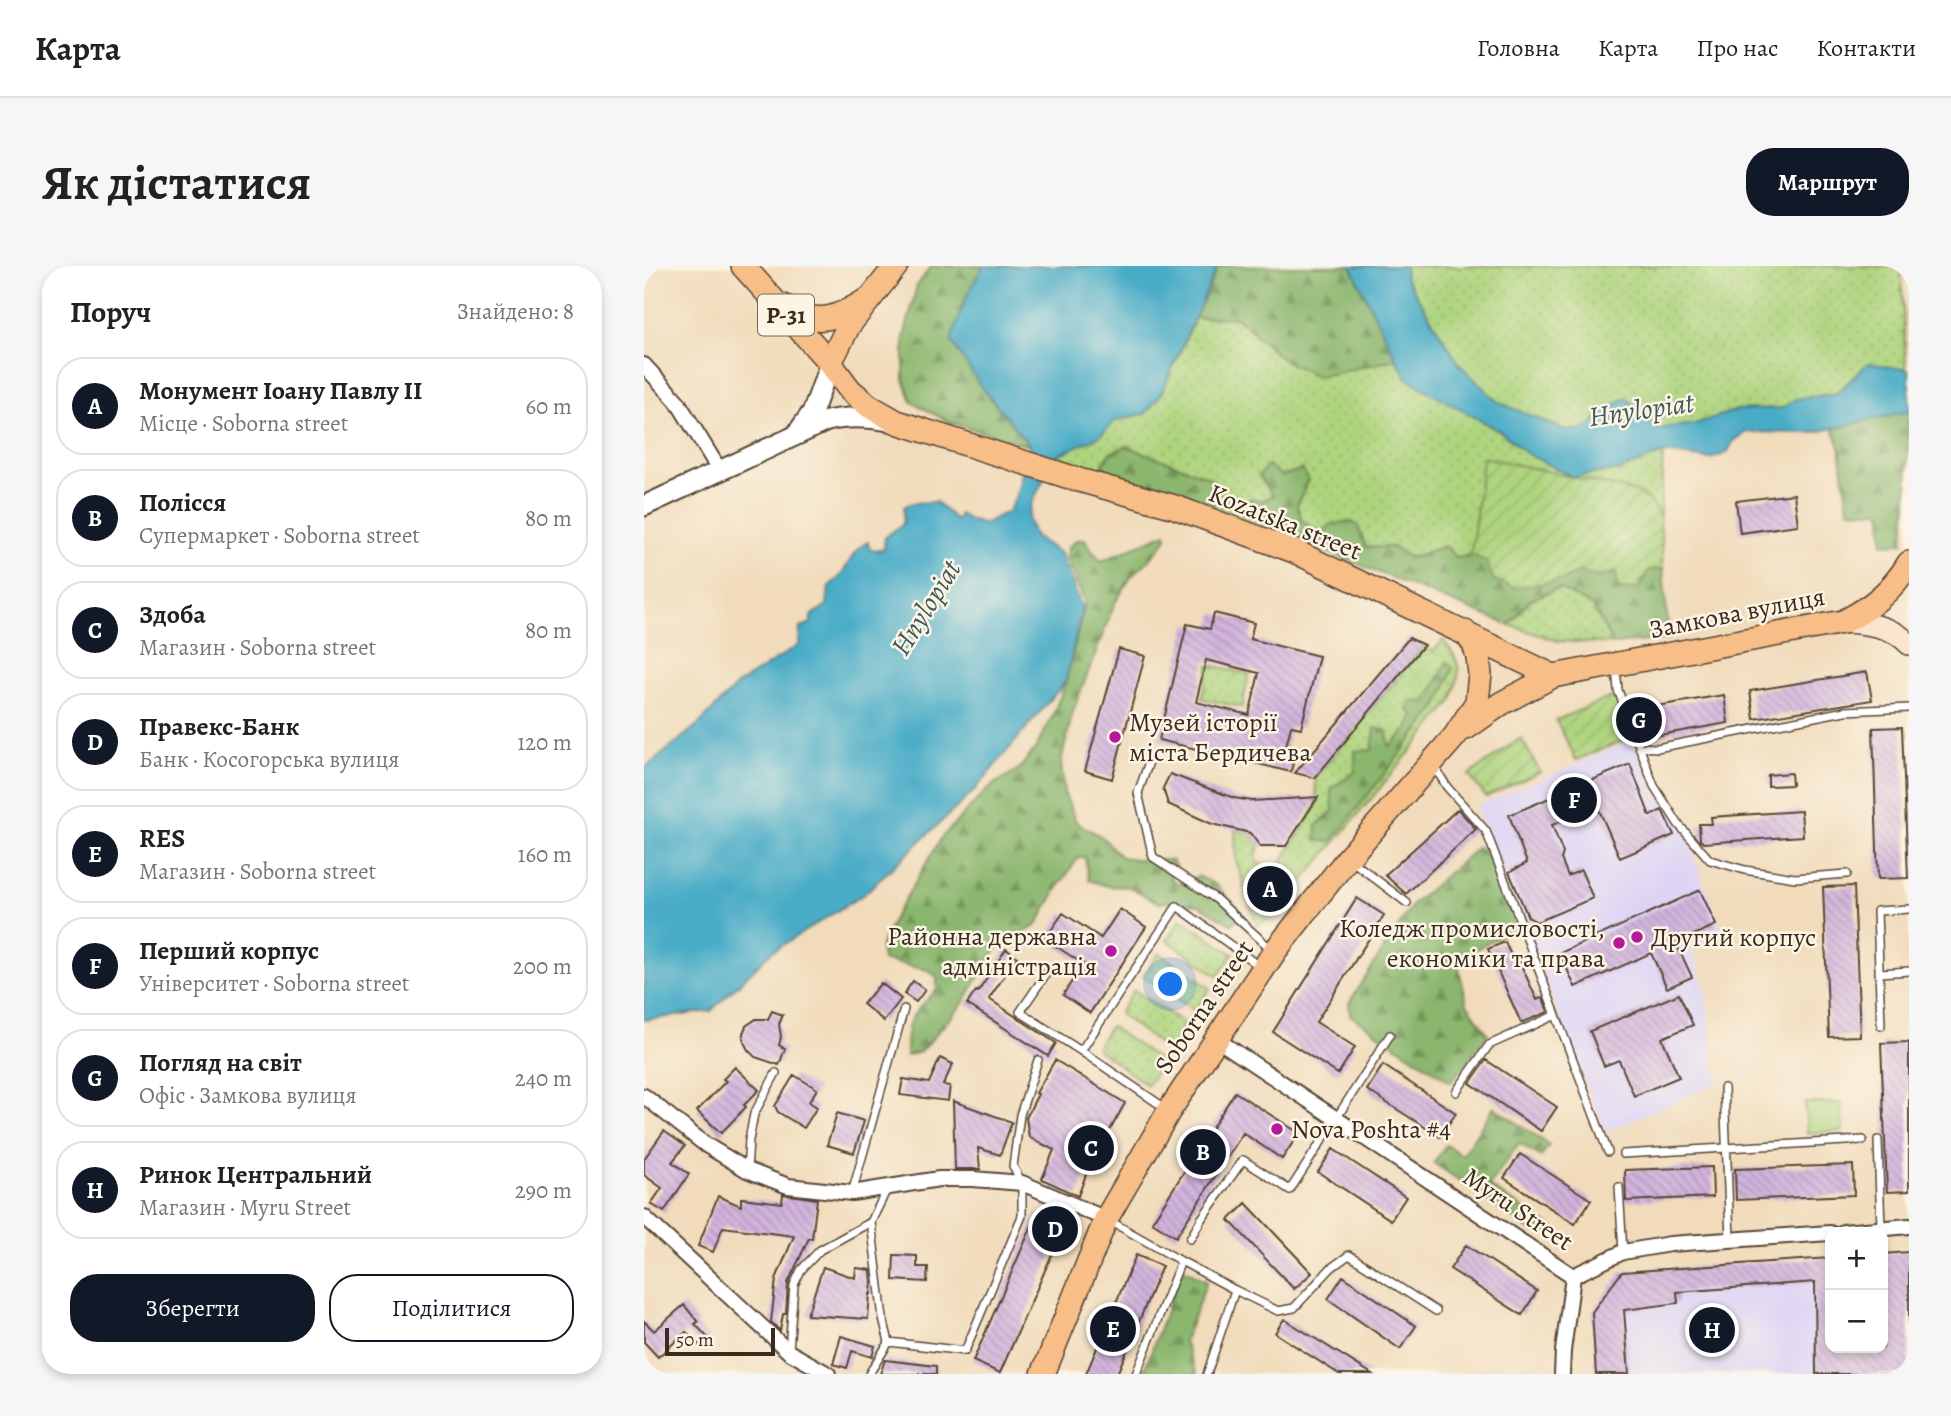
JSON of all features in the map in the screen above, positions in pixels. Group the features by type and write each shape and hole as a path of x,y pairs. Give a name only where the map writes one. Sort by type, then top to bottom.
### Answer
{"main road":[{"name":"Р-31","path":"743,266 830,363 849,325 896,266"},
{"path":"770,296 794,313 812,319 849,310 869,299"},
{"name":"Kozatska street","path":"830,363 850,390 869,406 897,422 1079,480 1175,507 1294,551 1553,676"},
{"name":"Замкова вулиця","path":"1553,676 1843,622 1861,613 1888,592 1909,563"},
{"path":"1843,622 1876,625 1902,637 1909,644"},
{"path":"1455,736 1477,702 1479,690 1478,657 1474,644 1465,632"},
{"name":"Soborna street","path":"1044,1374 1106,1219 1169,1111 1268,960 1348,858 1455,736 1502,703 1553,676"}],"street":[{"path":"797,434 813,411 830,363"},
{"path":"644,365 677,401 720,471"},
{"path":"644,506 827,421 841,417 864,417 897,422"},
{"name":"Myru Street","path":"1216,1039 1573,1276 1623,1252 1670,1244 1825,1233"},
{"path":"644,1096 706,1145 747,1170 788,1186 852,1193 939,1179 1022,1183 1106,1219"},
{"path":"644,1217 789,1352 828,1374"},
{"path":"1888,1228 1909,1226"},
{"path":"1562,1374 1573,1276"}],"lane":[{"path":"1616,664 1618,690 1654,786 1679,825 1710,860 1745,870 1795,878 1847,874"},
{"path":"1639,747 1657,748 1845,711 1909,708"},
{"path":"1150,759 1138,793 1153,857 1216,899 1268,960"},
{"path":"1432,762 1447,788 1486,831 1608,1152"},
{"path":"1348,858 1407,902"},
{"path":"1081,1051 1177,906 1268,960"},
{"path":"1881,1026 1877,911 1909,909"},
{"path":"1880,973 1909,971"},
{"path":"1045,974 1020,1012 1169,1111"},
{"path":"852,1193 904,1009"},
{"path":"1456,1092 1489,1045 1556,1015"},
{"path":"1190,1239 1243,1160 1290,1190 1390,1035"},
{"path":"889,1342 965,1351 1022,1216 1022,1183 1013,1166 1020,1115 1038,1060"},
{"path":"747,1170 754,1114 776,1073"},
{"path":"1724,1088 1730,1240"},
{"path":"1623,1154 1863,1140"},
{"path":"1878,1140 1881,1227"},
{"path":"1619,1187 1623,1252"},
{"path":"869,1374 889,1342 883,1318 871,1222 887,1189"},
{"path":"1106,1219 1278,1311 1293,1308 1331,1268 1349,1255 1436,1311"},
{"path":"789,1352 794,1285 801,1270 820,1250 871,1222"},
{"path":"1136,1374 1181,1261"},
{"path":"1207,1374 1236,1290"}],"shaded area":[{"name":"Коледж промисловості, економіки та права","path":"1633,740 1655,796 1669,790 1724,936 1692,951 1705,990 1718,1083 1605,1132 1476,806"},
{"path":"1909,1252 1909,1374 1596,1374 1592,1312 1622,1272 1825,1258 1825,1353 1888,1353 1888,1254"}],"green space":[{"path":"932,266 983,266 967,295 980,385 1030,446 949,422 912,402 904,379 904,338 917,285"},
{"path":"1218,266 1351,266 1396,359 1317,377 1281,358 1236,317 1195,318"},
{"path":"1405,266 1901,266 1906,370 1868,363 1836,393 1794,400 1783,408 1737,410 1695,424 1656,429 1626,398 1603,411 1589,428 1579,431 1562,429 1498,402 1460,365 1405,277"},
{"path":"1236,317 1281,358 1317,377 1396,359 1408,379 1500,431 1529,455 1621,470 1663,453 1660,518 1649,500 1483,458 1471,555 1455,557 1446,546 1410,558 1392,547 1366,548 1358,526 1321,532 1302,521 1297,505 1308,480 1282,476 1268,465 1273,496 1260,501 1251,498 1241,505 1243,518 1212,506 1218,494 1211,478 1126,446 1110,453 1103,464 1108,475 1055,456 1100,436 1115,421 1146,413 1161,394 1195,318"},
{"path":"1908,411 1907,505 1903,543 1883,544 1882,511 1848,510 1840,447 1833,428"},
{"path":"1126,446 1211,478 1218,494 1212,506 1108,475 1103,464 1110,453"},
{"path":"1483,457 1634,491 1649,500 1660,518 1663,569 1649,570 1638,589 1618,589 1616,572 1598,577 1580,571 1563,580 1514,588 1493,579 1486,561 1471,555"},
{"path":"1268,465 1282,476 1302,469 1308,480 1297,505 1302,521 1321,532 1330,525 1350,521 1358,526 1366,547 1392,547 1410,558 1446,546 1455,557 1471,555 1486,560 1493,579 1563,580 1580,570 1598,577 1617,572 1663,569 1669,639 1613,644 1593,607 1559,588 1530,600 1509,625 1243,518 1241,505 1251,498 1261,501 1273,496 1259,476"},
{"path":"1166,533 1167,538 1131,577 1115,603 1073,711 1061,762 1064,792 1076,822 1102,837 1121,857 1171,860 1175,865 1171,879 1180,884 1198,876 1215,884 1241,912 1232,925 1199,905 1173,901 1159,903 1130,887 1107,886 1089,880 1085,857 1078,858 1037,925 997,948 961,1006 920,1052 906,1056 909,1025 916,1012 937,990 937,977 928,970 882,960 881,945 942,837 994,784 1019,769 1036,748 1053,715 1066,681 1085,602 1066,555 1069,546 1077,540 1085,539 1102,561"},
{"path":"1559,588 1593,607 1613,644 1558,641 1509,625 1530,600"},
{"path":"1443,640 1457,662 1457,682 1452,701 1278,911 1257,926 1236,860 1235,830 1250,833 1260,846 1256,854 1257,861 1263,867 1279,866 1317,805 1315,778 1424,645 1433,652"},
{"path":"1447,662 1453,668 1439,704 1331,842 1316,840 1317,825 1333,811 1331,789 1355,772 1355,751 1372,750 1375,728 1386,730 1390,746 1406,731 1414,715 1407,710 1410,701 1426,702"},
{"path":"1209,665 1249,674 1242,707 1202,699"},
{"path":"1616,695 1632,737 1576,760 1556,720"},
{"path":"1521,738 1540,772 1486,797 1469,775"},
{"path":"1477,848 1485,851 1514,917 1512,930 1481,946 1458,965 1467,1004 1488,1034 1451,1082 1350,1015 1349,1003 1413,904"},
{"path":"1181,919 1233,954 1218,976 1167,940"},
{"path":"1159,953 1210,988 1195,1011 1143,976"},
{"path":"1134,990 1185,1024 1169,1051 1119,1014"},
{"path":"1110,1026 1162,1062 1147,1085 1096,1048"},
{"path":"1805,1103 1841,1103 1843,1131 1807,1133"},
{"path":"1494,1107 1549,1145 1541,1157 1519,1143 1489,1186 1562,1234 1535,1233 1434,1163 1446,1145 1462,1155"},
{"path":"1182,1268 1207,1281 1184,1342 1197,1374 1143,1374"}],"water":[{"name":"Hnylopiat","path":"983,266 1218,266 1161,394 1146,413 1115,421 1100,436 1055,456 1031,505 1028,520 1035,537 1061,554 1082,608 1066,681 972,793 864,894 770,953 711,1011 644,1020 644,769 700,723 737,685 799,645 800,628 811,623 811,616 827,605 829,586 842,574 863,545 868,542 869,548 874,551 884,549 885,537 903,524 904,507 912,503 936,502 956,520 960,514 984,524 1009,511 1015,499 1030,446 980,385 951,341 967,295"},
{"path":"1351,266 1405,266 1405,277 1460,365 1498,402 1562,429 1579,431 1589,427 1603,411 1626,398 1656,429 1695,424 1737,410 1783,408 1794,400 1837,393 1868,363 1909,370 1909,411 1812,433 1746,432 1734,440 1727,453 1710,459 1663,453 1621,470 1572,477 1529,455 1500,431 1408,379"}],"building":[{"path":"1794,494 1798,525 1740,533 1736,501"},
{"path":"1214,613 1254,623 1250,639 1319,656 1301,728 1291,726 1285,751 1295,753 1291,772 1159,740 1187,624 1210,629","holes":["1206,660 1259,673 1249,715 1196,702"]},
{"path":"1409,638 1424,645 1315,778 1295,773"},
{"path":"1119,649 1145,656 1112,779 1085,771"},
{"path":"1867,672 1872,700 1754,719 1750,691"},
{"path":"1724,695 1728,723 1642,738 1638,709"},
{"path":"1902,727 1908,878 1878,879 1873,728"},
{"name":"Коледж промисловості, економіки та права","path":"1630,764 1650,816 1662,810 1674,835 1620,858 1597,805 1552,825 1563,853 1561,859 1568,876 1581,870 1593,898 1537,922 1528,917 1509,872 1527,863 1509,815"},
{"path":"1791,773 1792,785 1768,786 1768,775"},
{"path":"1170,774 1234,798 1252,801 1318,797 1286,846 1260,846 1250,833 1212,824 1168,804 1163,788"},
{"path":"1458,809 1476,829 1406,894 1385,875"},
{"path":"1801,811 1803,836 1704,843 1700,840 1699,824 1712,824 1711,817"},
{"path":"1854,886 1860,1036 1829,1037 1823,887"},
{"name":"Коледж промисловості, економіки та права","path":"1700,890 1716,925 1676,943 1692,977 1667,988 1651,953 1575,987 1560,953"},
{"path":"1357,898 1384,915 1316,1022 1355,1047 1338,1074 1273,1032"},
{"name":"Районна державна адміністрація","path":"1120,909 1146,927 1090,1013 1063,995 1083,964 1045,939 1063,913 1101,938"},
{"path":"1505,942 1512,958 1517,956 1537,1000 1543,997 1548,1012 1521,1023 1488,949"},
{"path":"1006,949 1017,957 989,999 1056,1043 1048,1056 967,1004"},
{"path":"913,981 925,990 916,1002 904,994"},
{"path":"881,983 901,999 884,1021 863,1004"},
{"name":"Коледж промисловості, економіки та права","path":"1679,994 1693,1025 1662,1038 1679,1077 1634,1096 1619,1060 1604,1066 1590,1031"},
{"path":"772,1011 783,1015 779,1024 779,1045 785,1049 779,1065 755,1057 744,1042 743,1033 746,1026 756,1019 768,1019"},
{"path":"1909,1042 1909,1191 1887,1192 1881,1043"},
{"path":"940,1058 953,1064 943,1085 950,1086 948,1101 900,1095 903,1079 929,1083"},
{"path":"1055,1060 1125,1103 1087,1172 1078,1196 1042,1179 1054,1150 1029,1137 1026,1118 1038,1094 1036,1093"},
{"path":"1486,1060 1557,1107 1541,1131 1470,1083"},
{"path":"1383,1065 1456,1113 1440,1137 1367,1090"},
{"path":"735,1067 759,1090 721,1133 697,1111 726,1081 723,1079"},
{"path":"794,1075 817,1089 809,1102 817,1107 804,1128 778,1112 775,1106"},
{"path":"1235,1092 1299,1133 1282,1159 1243,1133 1176,1237 1152,1222"},
{"path":"953,1101 1012,1122 1000,1155 978,1148 980,1169 955,1169"},
{"path":"837,1113 864,1121 854,1153 827,1145"},
{"path":"664,1131 685,1146 672,1162 689,1174 664,1212 651,1204 662,1188 644,1175 644,1159"},
{"path":"1333,1149 1406,1197 1391,1220 1318,1172"},
{"path":"1520,1154 1591,1200 1575,1224 1504,1178"},
{"path":"1853,1165 1854,1195 1736,1200 1735,1169"},
{"path":"1712,1167 1713,1197 1626,1201 1625,1170"},
{"path":"783,1194 817,1199 812,1239 809,1238 788,1283 786,1314 783,1314 780,1331 771,1322 776,1279 794,1236 723,1227 713,1252 698,1246 718,1196 741,1206 741,1198 782,1203"},
{"path":"1246,1203 1312,1273 1294,1289 1229,1220"},
{"path":"1037,1214 1064,1227 1000,1373 973,1361"},
{"path":"1466,1245 1537,1291 1522,1315 1450,1269"},
{"path":"1909,1252 1909,1374 1816,1374 1815,1282 1677,1292 1678,1303 1624,1310 1629,1374 1596,1374 1592,1312 1622,1272 1825,1258 1825,1353 1888,1353 1888,1254"},
{"path":"894,1255 917,1256 917,1267 928,1267 927,1282 893,1280"},
{"path":"1136,1255 1162,1266 1117,1374 1086,1374"},
{"path":"823,1267 855,1278 856,1268 871,1270 868,1319 807,1315"},
{"path":"1343,1276 1416,1326 1400,1349 1328,1299"},
{"path":"684,1305 698,1322 695,1324 709,1339 701,1347 686,1332 658,1357 644,1342 644,1321 654,1331"},
{"path":"1284,1319 1372,1374 1339,1374 1275,1333"},
{"path":"841,1336 875,1346 872,1357 852,1351 847,1368 833,1364"},
{"path":"885,1360 936,1366 936,1374 880,1374"}],"place":[{"name":"Погляд на світ","path":"1639,720"},
{"name":"Музей історії міста Бердичева","path":"1115,737"},
{"name":"Перший корпус","path":"1574,800"},
{"name":"Монумент Іоану Павлу ІІ","path":"1270,889"},
{"name":"Другий корпус","path":"1637,937"},
{"name":"Коледж промисловості, економіки та права","path":"1619,943"},
{"name":"Районна державна адміністрація","path":"1111,951"},
{"name":"Nova Poshta #4","path":"1277,1129"},
{"name":"Здоба","path":"1091,1148"},
{"name":"Полісся","path":"1203,1152"},
{"name":"Правекс-Банк","path":"1055,1229"},
{"name":"RES","path":"1113,1329"},
{"name":"Ринок Центральний","path":"1712,1330"}]}
